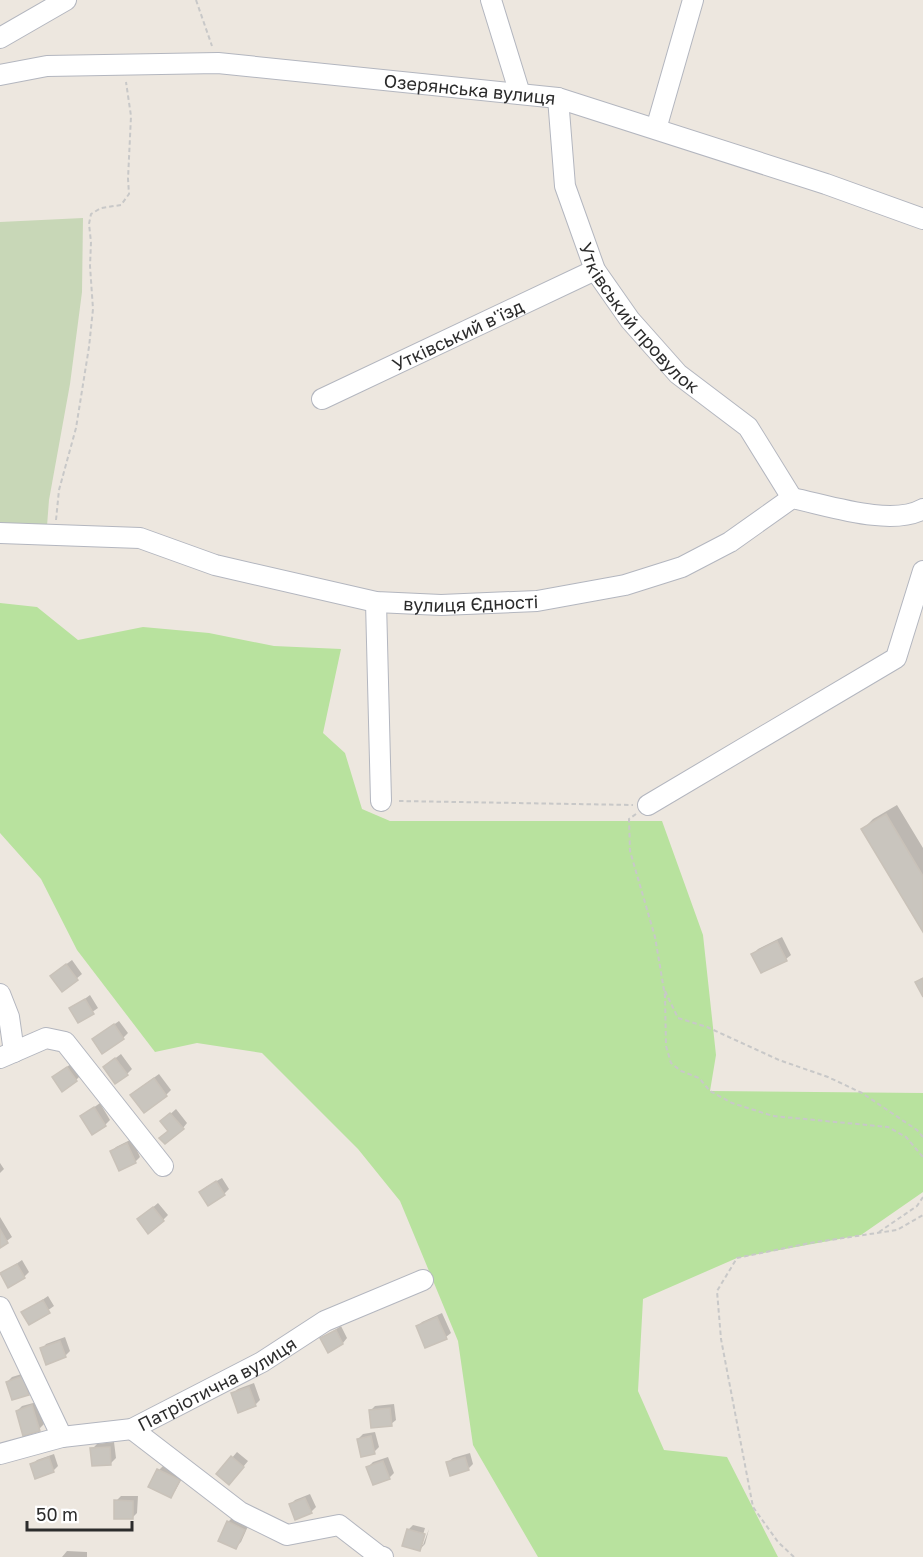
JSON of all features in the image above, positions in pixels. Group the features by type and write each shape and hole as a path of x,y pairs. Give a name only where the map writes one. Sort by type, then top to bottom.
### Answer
{"street":[{"path":"0,38 66,0"},
{"path":"491,0 520,94"},
{"path":"656,129 693,0"},
{"name":"Озерянська вулиця","path":"0,75 47,66 218,63 558,98 826,184 923,219"},
{"name":"Утківський провулок","path":"558,98 565,186 595,270 630,320 678,374 748,427 792,498"},
{"name":"Утківський в'їзд","path":"322,399 595,270"},
{"path":"792,498 873,515 912,515 923,509"},
{"name":"вулиця Єдності","path":"0,532 140,538 215,565 376,602 441,605 537,601 625,585 691,562 729,542 792,498"},
{"path":"648,805 896,657 923,571"},
{"path":"376,602 381,801"},
{"path":"0,994 9,1017 7,1055 46,1038 65,1042 163,1166"},
{"name":"Патріотична вулиця","path":"0,1454 62,1437 132,1429 262,1362 325,1320 423,1280"},
{"path":"0,1307 62,1437"},
{"path":"132,1429 240,1512 287,1535 339,1525 379,1556 384,1557"}],"path":[{"path":"196,0 218,63"},
{"path":"55,535 59,490 76,428 89,347 93,309 90,266 92,242 89,224 91,214 101,208 122,205 129,194 131,116 121,65"},
{"path":"381,801 648,805"},
{"path":"648,805 629,819 630,851 655,937 664,988 666,1046 671,1063 681,1071 699,1078 710,1092 732,1103 773,1116 888,1127 906,1137 923,1157"},
{"path":"664,988 678,1018 707,1027 779,1060 828,1077 861,1093 917,1130 923,1137"},
{"path":"877,1233 917,1206 923,1197"},
{"path":"794,1557 778,1542 753,1507 721,1339 717,1291 737,1258 810,1243 897,1230 923,1215"}],"green space":[{"path":"83,218 82,292 70,384 49,500 47,526 0,523 0,222"},
{"path":"0,603 37,607 78,640 143,627 209,633 274,646 341,649 323,733 345,753 362,809 390,821 662,821 703,935 716,1055 710,1091 923,1093 923,1192 861,1235 737,1258 643,1299 638,1391 664,1450 727,1457 778,1557 538,1557 473,1445 458,1341 400,1201 358,1149 262,1053 197,1043 155,1052 77,950 41,879 0,833"}],"building":[{"path":"886,814 923,876 923,932 861,829"},
{"path":"777,941 787,961 761,973 751,954"},
{"path":"66,964 78,980 62,992 50,976"},
{"path":"923,978 923,997 915,982"},
{"path":"85,999 94,1014 78,1023 69,1008"},
{"path":"114,1024 124,1039 102,1054 92,1039"},
{"path":"115,1058 128,1075 115,1084 103,1067"},
{"path":"67,1067 77,1081 62,1092 52,1077"},
{"path":"154,1078 167,1096 144,1113 130,1095"},
{"path":"94,1107 106,1126 92,1135 80,1116"},
{"path":"170,1113 184,1129 165,1144 159,1138 168,1131 160,1121"},
{"path":"127,1143 136,1163 119,1171 110,1151"},
{"path":"216,1181 225,1195 208,1206 199,1192"},
{"path":"153,1207 164,1221 148,1234 137,1219"},
{"path":"0,1229 8,1243 0,1248"},
{"path":"17,1264 25,1278 8,1288 0,1273"},
{"path":"43,1300 50,1313 29,1325 21,1312"},
{"path":"437,1317 447,1339 425,1348 416,1326"},
{"path":"336,1330 343,1344 328,1353 320,1338"},
{"path":"60,1341 66,1357 46,1365 40,1348"},
{"path":"23,1376 29,1395 12,1400 6,1382"},
{"path":"249,1387 256,1406 238,1413 231,1393"},
{"path":"32,1405 40,1431 23,1436 16,1411"},
{"path":"390,1408 392,1426 371,1428 369,1410"},
{"path":"371,1436 375,1454 361,1457 357,1439"},
{"path":"110,1447 111,1465 92,1466 90,1448"},
{"path":"231,1456 244,1467 229,1485 216,1474"},
{"path":"49,1457 54,1472 35,1479 30,1464"},
{"path":"465,1457 469,1470 450,1476 446,1462"},
{"path":"383,1461 390,1479 373,1485 366,1467"},
{"path":"157,1469 180,1480 171,1498 148,1487"},
{"path":"305,1498 312,1513 295,1520 289,1504"},
{"path":"114,1500 133,1501 133,1519 114,1519"},
{"path":"227,1521 245,1530 236,1549 218,1541"},
{"path":"407,1529 425,1534 420,1551 402,1546"}]}
